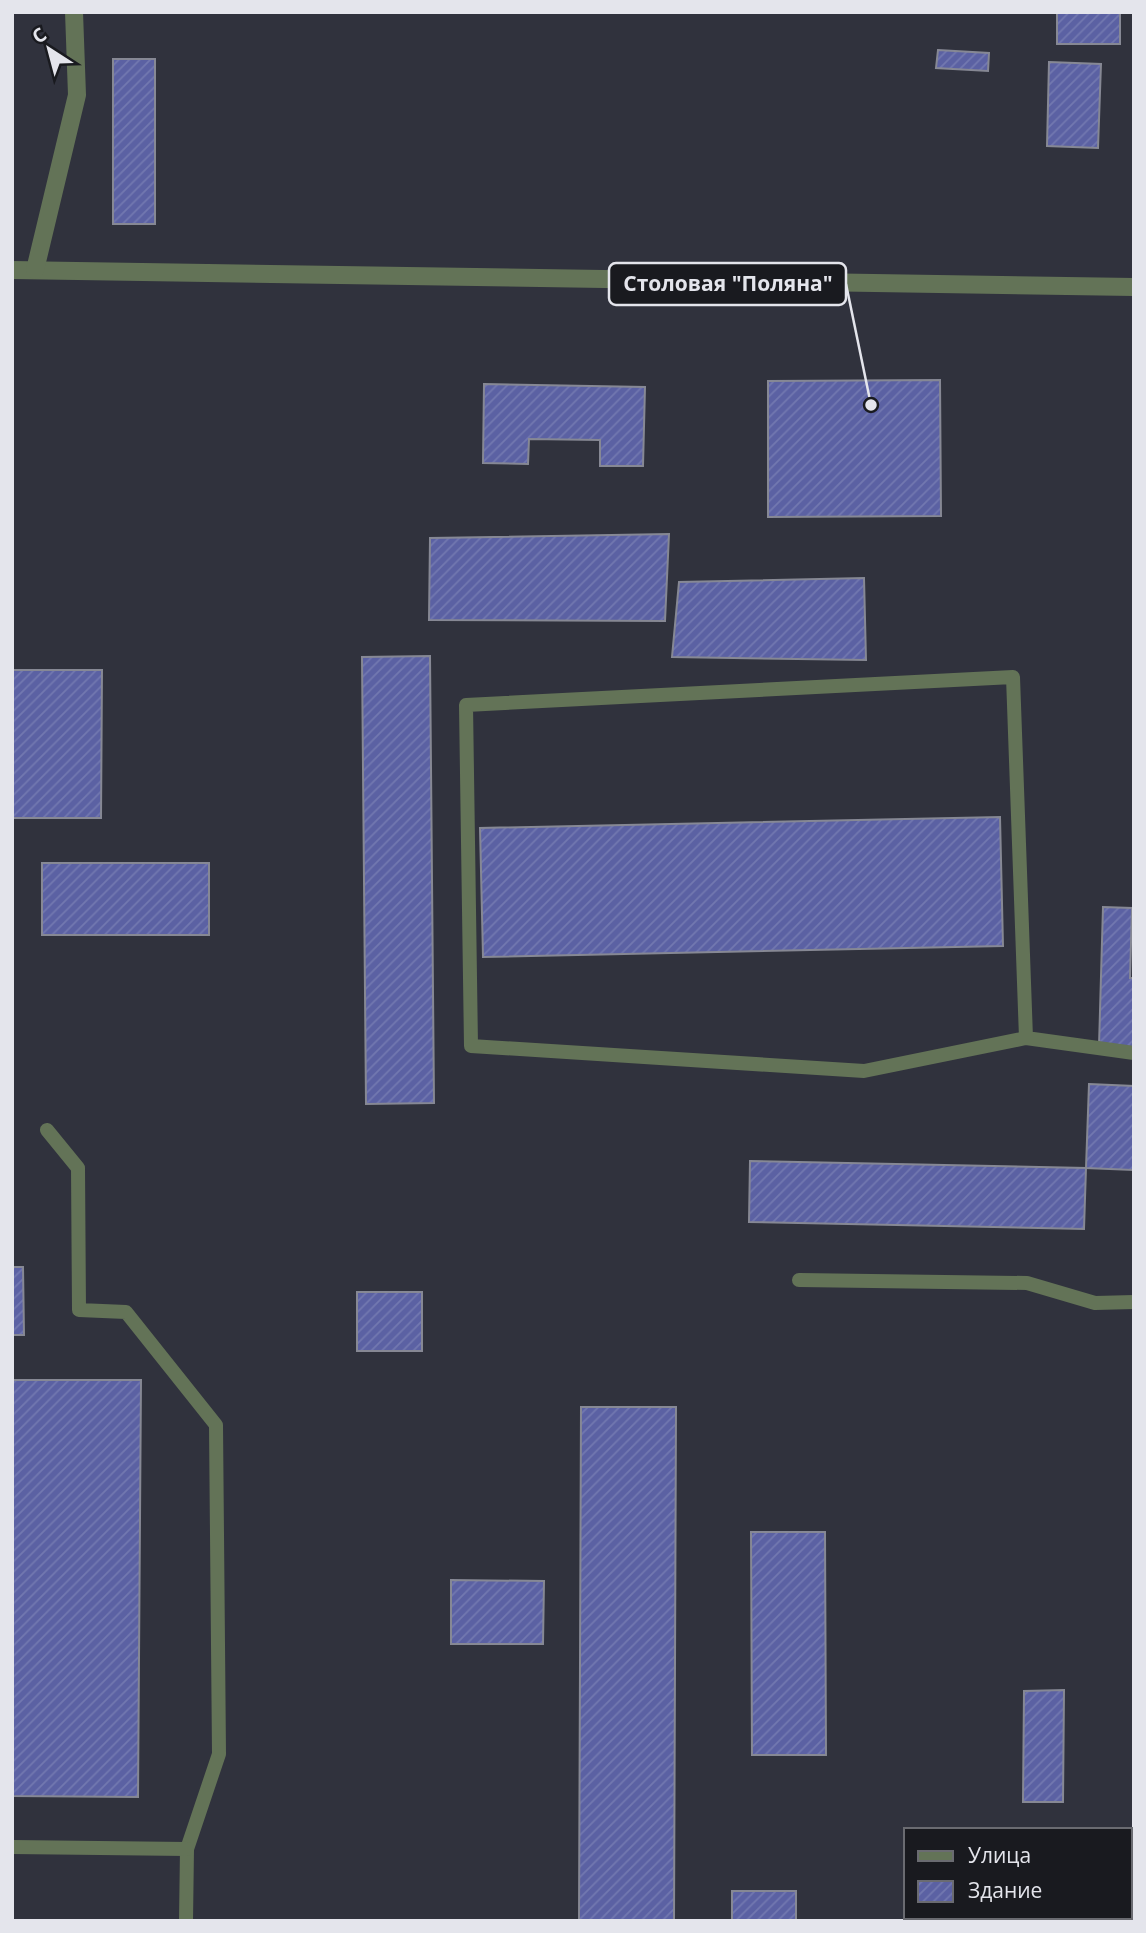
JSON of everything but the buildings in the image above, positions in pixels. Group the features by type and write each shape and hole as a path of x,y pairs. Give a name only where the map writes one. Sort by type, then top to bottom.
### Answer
{"street":[{"path":"34,270 77,95 74,12"},
{"path":"12,270 1134,286"}],"lane":[{"path":"1026,1038 1013,677 466,705 471,1046 864,1071 1026,1038 1134,1052"},
{"path":"47,1130 78,1168 79,1310 126,1312 216,1425 219,1754 187,1849 186,1921"},
{"path":"799,1280 1027,1283 1095,1303 1134,1302"},
{"path":"12,1847 187,1849"}],"place":[{"name":"Столовая \"Поляна\"","path":"871,405"}]}
